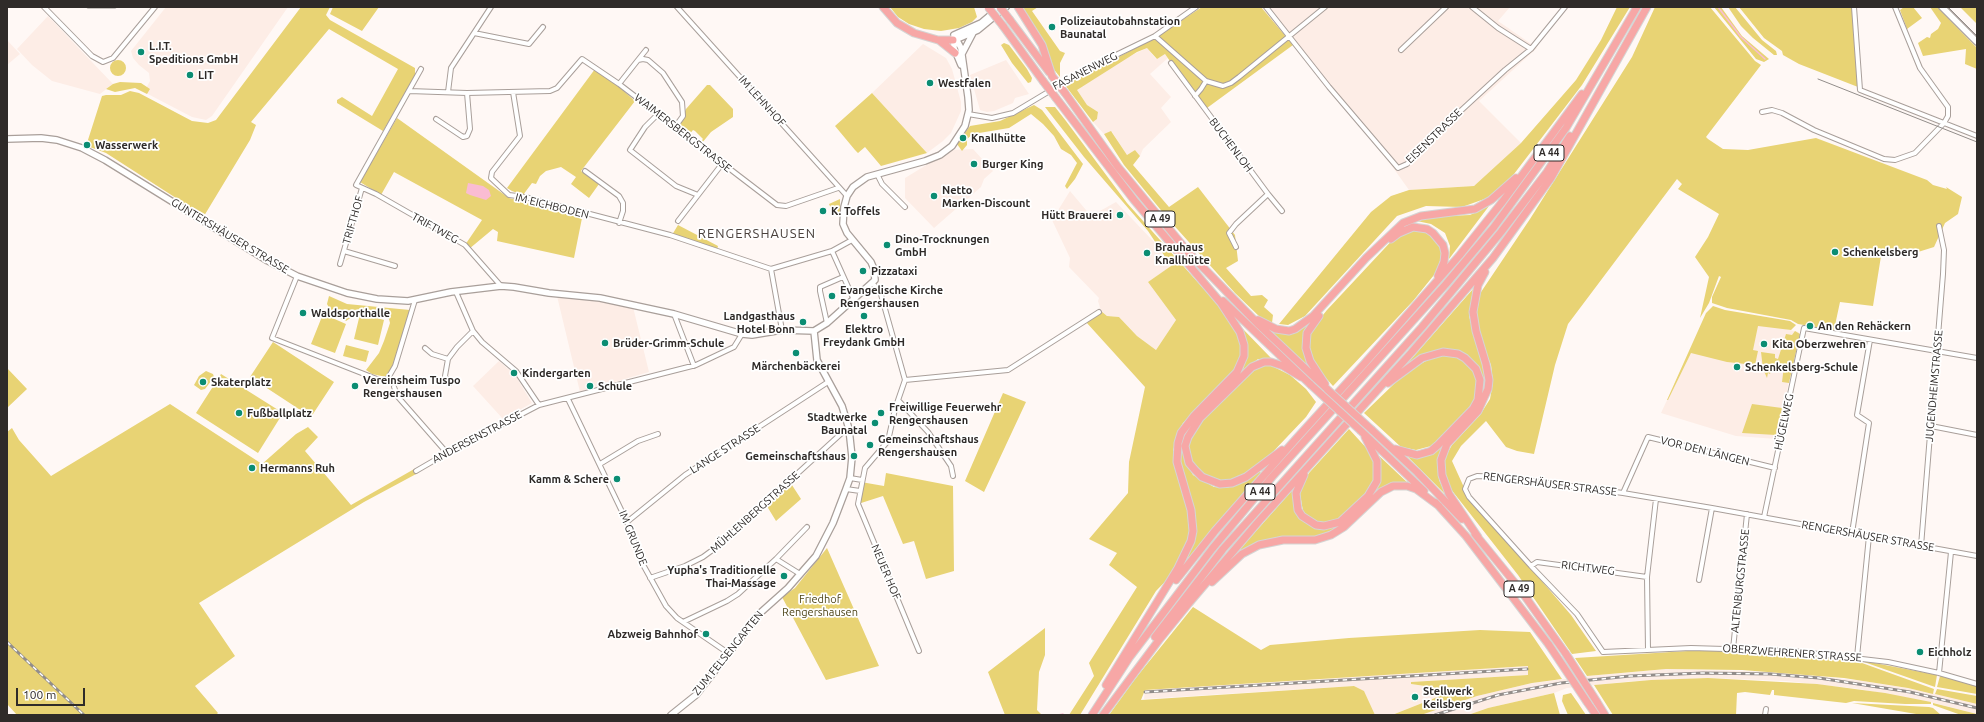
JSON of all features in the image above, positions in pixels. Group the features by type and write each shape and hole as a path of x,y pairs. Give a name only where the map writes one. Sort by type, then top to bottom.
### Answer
{"highway":[{"path":"883,7 902,27 938,40 958,54"},
{"name":"A 49","path":"988,7 1134,200 1205,282 1301,377 1366,434 1439,506 1466,536 1549,645 1596,715"},
{"name":"A 49","path":"1000,7 1144,200 1189,253 1234,300 1319,378 1366,434 1391,448 1435,490 1478,537 1519,588 1558,643 1605,715"},
{"path":"1018,7 1042,45 1052,76"},
{"name":"A 44","path":"1091,715 1129,658 1212,549 1272,477 1446,284 1494,227 1566,128 1636,7"},
{"name":"A 44","path":"1102,715 1143,654 1223,549 1422,327 1501,232 1547,172 1595,99 1647,7"},
{"path":"927,37 955,38"},
{"path":"938,40 955,38"},
{"path":"1155,608 1215,531 1430,290 1470,242 1531,164 1598,74"},
{"path":"1102,715 1158,640 1189,603 1315,458 1493,258 1551,178 1595,99"},
{"path":"1234,300 1262,323 1283,331 1295,329 1313,316 1366,258 1403,223 1421,216 1467,211 1484,205 1502,192 1531,164"},
{"path":"1319,378 1310,361 1306,348 1307,333 1310,327 1391,239 1405,229 1413,227 1427,229 1438,237 1443,245 1444,262 1442,270 1430,290"},
{"path":"1478,537 1449,494 1442,476 1441,460 1447,444 1478,411 1488,389 1489,380 1486,364 1476,332 1472,312 1478,285 1493,258"},
{"path":"1091,715 1108,680 1155,608 1186,554 1193,531 1191,510 1177,462 1177,448 1181,433 1194,416 1236,372 1244,356 1244,345 1240,332 1205,282"},
{"path":"1370,398 1412,365 1435,353 1443,352 1458,354 1466,358 1476,369 1480,380 1478,400 1473,409 1442,442 1430,451 1417,454 1391,448"},
{"path":"1295,440 1246,477 1232,483 1220,484 1202,477 1189,463 1185,446 1188,436 1200,418 1252,367 1264,362 1271,362 1283,366 1301,377"},
{"path":"1315,458 1300,483 1296,493 1296,502 1302,516 1309,521 1324,526 1332,525 1347,518 1368,496 1377,481 1377,461 1366,434"},
{"path":"1189,603 1228,566 1251,548 1267,542 1316,540 1331,535 1344,527 1375,497 1387,488 1400,486 1416,489 1439,506"}],"street":[{"path":"44,7 92,56 103,62 113,58 155,7"},
{"path":"448,92 451,68 491,7"},
{"name":"IM LEHNHOF","path":"677,7 774,114 838,188 847,196"},
{"path":"955,38 981,23 1000,7"},
{"path":"955,38 973,33 988,23 1006,7"},
{"name":"FASANENWEG","path":"968,114 992,118 1013,113 1083,71 1155,36 1196,7"},
{"name":"EISENSTRASSE","path":"1266,7 1398,168 1407,164 1466,105 1531,49 1565,7"},
{"path":"1155,36 1206,81 1223,86 1231,83 1290,37 1325,7"},
{"path":"1401,50 1446,7"},
{"path":"1472,7 1498,28 1531,49"},
{"path":"1854,7 1860,90 1977,136"},
{"path":"1762,112 1772,110 1782,113 1814,130 1890,160 1903,159 1914,153 1944,123 1948,116 1948,107 1920,68 1895,7"},
{"path":"1942,7 1977,42"},
{"path":"474,33 529,44 542,27"},
{"path":"958,54 973,33"},
{"path":"814,331 828,323 876,280 871,262 852,240 843,224 842,215 847,196 853,187 861,181 878,174 925,161 949,149 963,130 968,114 968,97 955,38"},
{"path":"619,84 646,50"},
{"name":"WAIMERSBERGSTRASSE","path":"513,92 550,91 557,88 582,59 619,84 777,205 786,206 838,188"},
{"path":"638,60 648,60 663,73 682,102 683,116 675,127"},
{"name":"BUCHENLOH","path":"1171,63 1194,96 1282,211"},
{"path":"422,69 409,91 467,93 513,92"},
{"path":"1194,96 1206,81"},
{"name":"TRIFTWEG","path":"409,91 356,185 465,245 502,286"},
{"name":"IM EICHBODEN","path":"513,92 520,136 492,172 491,178 509,196 525,197 619,223 670,235 771,269"},
{"path":"436,119 463,137 467,136 470,128 467,93"},
{"path":"658,114 645,127 630,150 676,186 698,195"},
{"name":"GUNTERSHÄUSER STRASSE","path":"7,139 41,138 57,140 82,148 105,160 268,261 297,276 347,293 377,298 415,300 456,292 502,286 600,298 674,314 742,334 752,335 782,330 814,331"},
{"path":"678,221 722,164"},
{"path":"585,171 619,196 622,202 619,223"},
{"path":"878,174 882,184 905,206"},
{"name":"TRIFTHOF","path":"340,264 362,188"},
{"path":"1236,246 1229,233 1236,224 1268,194"},
{"name":"JUGENDHEIMSTRASSE","path":"1921,546 1944,253 1939,226"},
{"path":"782,330 771,269 832,251 852,240"},
{"name":"TRIFTHOF","path":"344,251 395,266"},
{"path":"832,251 854,300"},
{"path":"297,276 272,338 382,381 388,378 395,366 415,300"},
{"path":"828,323 820,287 844,276"},
{"path":"873,284 880,291 905,380 1008,370 1099,312"},
{"path":"456,292 473,331 482,342 516,371 539,405"},
{"path":"674,314 694,366"},
{"name":"HÜGELWEG","path":"1764,517 1804,328 1870,340"},
{"path":"449,384 445,376 448,359 457,346 473,331"},
{"name":"ZUM FELSENGARTEN","path":"671,715 696,694 759,614 800,574 816,556 833,523 846,489 850,478 852,457 849,429 842,406 817,360 814,331"},
{"name":"ANDERSENSTRASSE","path":"416,471 447,453 539,405 568,399 633,380 694,366 734,347 742,334"},
{"path":"1852,533 1870,423 1857,415 1870,340 1977,358"},
{"path":"425,348 432,354 448,359"},
{"name":"NEUER HOF","path":"905,380 894,409 888,441 865,468 858,504 920,651"},
{"name":"LANGE STRASSE","path":"628,522 685,475 828,382"},
{"path":"394,387 398,397 447,453"},
{"name":"IM GRUNDE","path":"568,399 628,522 641,561 666,606 677,618 728,653"},
{"path":"898,401 928,432 951,466 953,476"},
{"path":"1930,426 1977,435"},
{"name":"MÜHLENBERGSTRASSE","path":"650,578 685,566 703,557 718,546 844,431 849,429"},
{"path":"600,464 638,442 658,434"},
{"name":"VOR DEN LÄNGEN","path":"1623,493 1648,437 1775,468"},
{"name":"RENGERSHÄUSER STRASSE","path":"1603,652 1577,614 1531,566 1469,496 1465,489 1469,479 1477,476 1504,477 1623,493 1977,556"},
{"path":"850,478 862,480"},
{"path":"846,489 860,492"},
{"path":"1648,650 1646,577 1656,499"},
{"path":"1698,580 1712,508"},
{"name":"ALTENBURGSTRASSE","path":"1733,649 1747,514"},
{"path":"683,622 732,598 776,559 807,527"},
{"path":"1856,657 1870,536"},
{"path":"1939,673 1951,552"},
{"path":"776,559 800,574"},
{"name":"RICHTWEG","path":"1531,566 1538,562 1646,577"},
{"name":"OBERZWEHRENER STRASSE","path":"1603,652 1691,648 1793,651 1856,657 1939,673 1977,684"},
{"path":"1765,715 1766,709"}],"shaded area":[{"name":"LIT","path":"166,7 288,7 212,116 206,120 192,117 144,92 150,81 149,73 133,58 131,51"},
{"path":"1261,7 1510,7 1498,21 1537,48 1479,101 1521,143 1474,186 1409,190 1389,162"},
{"path":"48,16 113,84 100,94 52,81 32,65 17,49"},
{"path":"7,40 20,54 7,65"},
{"path":"923,44 946,58 952,69 961,102 961,111 951,133 927,153 872,93"},
{"path":"1147,48 1156,59 1165,54 1168,58 1150,74 1171,97 1161,108 1171,122 1143,149 1140,156 1135,150 1127,155 1112,132 1104,134 1093,122 1097,119 1098,112 1087,105 1076,90 1124,59"},
{"path":"1006,60 1029,94 1015,98 1013,103 994,111 987,112 980,110 970,75"},
{"path":"973,149 993,171 984,179 981,187 934,228 905,198 905,178 951,150"},
{"path":"468,183 483,186 489,190 491,196 486,200 466,193"},
{"path":"1070,191 1091,216 1116,202 1154,242 1170,267 1148,282 1176,320 1156,350 1137,336 1119,317 1107,316 1101,311 1098,301 1099,298 1069,267 1070,258 1052,220"},
{"name":"Brüder-Grimm-Schule","path":"557,296 600,300 633,307 649,372 580,392"},
{"name":"Schenkelsberg-Schule","path":"1710,313 1799,332 1777,439 1736,436 1661,413 1707,314"},
{"path":"499,361 515,375 532,403 503,419 473,386"},
{"path":"1528,666 1528,675 1411,682 1411,684 1432,687 1440,696 1392,715 1375,715 1364,692 1354,686 1144,699 1145,690"},
{"path":"1666,669 1776,672 1864,681 1908,688 1977,704 1977,714 1930,702 1859,689 1786,681 1708,678 1634,681 1567,688 1554,693 1488,708 1468,715 1421,715 1477,696 1532,683"}],"green space":[{"path":"301,7 330,7 326,15 330,20 415,68 415,77 383,131 337,103 337,100 342,97 372,116 398,69 329,29 251,122 256,125 250,140 204,216 106,153 90,147 87,143 102,96 106,95 121,95 130,91 139,93 192,121 208,123 216,120"},
{"path":"333,7 379,7 362,31 330,14"},
{"path":"890,7 974,7 977,17 972,22 959,28 941,31 924,29 909,24 898,17"},
{"path":"1020,7 1038,7 1032,11 1060,51 1065,53 1060,63 1060,77 1052,67"},
{"path":"1202,7 1261,7 1293,45 1207,108 1197,100 1165,54 1157,59 1147,48 1137,52 1077,90 1087,105 1098,112 1097,119 1093,122 1065,85 1155,38"},
{"path":"1617,7 1630,7 1582,85 1514,174 1490,197 1462,207 1426,206 1397,216 1305,316 1288,325 1279,324 1371,212 1391,196 1409,190 1474,186 1521,143 1576,80 1601,40"},
{"path":"1655,7 1710,7 1755,61 1761,65 1706,137 1723,149 1748,150 1816,138 1927,180 1933,185 1947,189 1946,187 1962,197 1958,214 1945,223 1934,247 1918,252 1882,250 1873,306 1840,302 1834,330 1798,324 1791,320 1727,308 1712,303 1712,297 1721,277 1719,276 1709,303 1700,318 1709,277 1695,257 1708,237 1719,214 1678,189 1682,184 1677,179 1568,324 1555,365 1534,454 1517,451 1506,447 1486,421 1461,446 1452,461 1467,494 1571,615 1596,651 1572,654 1518,575 1450,488 1443,473 1445,457 1452,445 1480,415 1490,399 1493,382 1491,365 1479,336 1475,316 1479,295 1530,219 1632,57"},
{"path":"1714,7 1721,7 1742,36 1769,59 1764,62 1756,59"},
{"path":"1728,7 1735,7 1762,40 1776,51 1777,55 1774,55 1753,38 1741,26"},
{"path":"1739,7 1852,7 1858,87 1799,64 1783,55 1782,51 1764,38"},
{"path":"1904,7 1913,7 1922,18 1907,29 1900,10"},
{"path":"1930,7 1937,7 1977,48 1977,69 1965,64 1966,49 1923,56 1918,43 1927,37 1930,38 1931,34 1938,29 1941,23"},
{"path":"1960,7 1977,7 1977,24"},
{"path":"1004,43 1009,45 1027,69 1032,78 1031,82 1028,83 1012,63 1001,45"},
{"path":"118,60 124,62 126,68 124,74 118,76 112,74 110,68 112,62"},
{"path":"595,69 635,101 581,171 599,184 589,198 571,184 576,177 561,167 546,171 540,176 536,184 532,183 523,195 507,188"},
{"path":"120,82 141,83 150,89 147,94 135,88 115,92 106,89 113,84"},
{"path":"707,85 710,85 733,109 733,117 711,132 702,143 700,142 703,139 695,131 693,130 689,135 678,126 686,109"},
{"path":"872,93 927,153 881,166 865,147 858,153 855,150 835,126"},
{"path":"1034,105 1042,110 1083,164 1075,179 1067,189 1065,186 1077,163 1071,155 1061,149 1054,136 1031,114 1009,128 973,134 967,139 967,145 962,151 957,144 970,126 1000,121"},
{"path":"1045,107 1055,107 1127,203 1227,315 1241,340 1242,354 1235,369 1183,423 1178,432 1173,451 1178,451 1185,431 1188,430 1183,440 1183,451 1187,464 1193,475 1214,487 1226,488 1239,484 1259,471 1261,473 1191,555 1156,591 1080,715 1069,715 1094,676 1089,663 1137,587 1109,565 1117,553 1089,539 1128,493 1129,462 1145,387 1086,322 1101,311 1107,316 1119,317 1137,336 1156,350 1176,320 1148,282 1171,266 1148,231 1084,157"},
{"path":"397,118 509,198 582,218 574,258 497,241 498,232 493,229 469,249 465,245 482,220 394,172 381,195 360,182"},
{"path":"1111,131 1127,155 1135,150 1140,156 1133,165 1169,207 1198,187 1235,235 1238,261 1226,268 1251,296 1262,295 1268,300 1264,307 1273,315 1272,323 1263,320 1235,293 1169,220 1124,165 1104,134"},
{"path":"840,199 840,213 834,215 829,204"},
{"path":"1489,206 1449,259 1450,246 1445,233 1431,224 1412,220 1427,217 1470,215"},
{"path":"678,225 718,246 717,250 672,235"},
{"path":"1418,228 1437,239 1442,251 1438,270 1413,301 1333,386 1316,367 1308,342 1310,331 1327,310 1398,234"},
{"path":"1473,289 1469,316 1486,376 1486,389 1481,402 1483,385 1478,368 1467,355 1451,349 1443,349 1426,353 1407,364"},
{"path":"329,296 347,304 410,310 394,363 386,377 372,374 366,370 379,353 384,341 390,323 388,315 355,311 352,317 346,321 333,315 327,304"},
{"path":"1713,306 1725,310 1790,321 1796,325 1791,330 1758,326 1753,350 1758,351 1755,365 1727,362 1691,353 1667,400 1706,313"},
{"path":"323,314 346,324 335,353 311,344"},
{"path":"360,314 384,320 378,345 354,339"},
{"path":"1310,320 1305,330 1303,342 1304,353 1310,367 1261,325 1288,334 1301,329"},
{"path":"1240,326 1272,359 1258,359 1238,375 1243,369 1248,347"},
{"path":"1795,331 1800,334 1789,383 1782,382 1784,366 1773,364 1767,378 1763,369 1761,352 1775,354 1775,358 1778,359 1786,334 1792,335"},
{"name":"Fußballplatz","path":"273,342 334,382 311,417 250,377"},
{"path":"346,345 369,351 366,362 343,356"},
{"path":"1450,355 1464,361 1474,371 1477,381 1476,397 1470,408 1454,427 1431,446 1416,450 1401,447 1364,413 1397,381 1415,367 1435,356"},
{"path":"1262,365 1272,366 1290,375 1306,389 1316,402 1306,417 1268,457 1244,475 1226,481 1216,480 1207,476 1193,464 1187,446 1198,425 1254,369"},
{"path":"7,368 27,389 7,408"},
{"name":"Skaterplatz","path":"206,371 213,374 214,377 205,389 201,390 194,385 199,376"},
{"name":"Fußballplatz","path":"221,374 283,413 258,453 196,413"},
{"path":"1003,393 1026,402 984,492 965,481"},
{"path":"170,404 262,464 296,434 308,427 318,437 305,451 351,505 416,468 418,473 364,502 199,603 235,656 195,686 218,713 216,715 17,715 7,704 7,432 12,428 19,440 51,476"},
{"path":"1752,404 1782,408 1776,435 1742,433"},
{"path":"1349,429 1370,452 1376,470 1373,483 1369,492 1340,518 1327,523 1317,521 1310,518 1303,511 1300,494 1302,484 1309,473"},
{"path":"1450,438 1438,464 1439,480 1447,496 1407,456 1414,457"},
{"path":"1374,451 1410,485 1401,484 1367,501 1376,489"},
{"path":"886,473 953,486 954,571 926,579 914,541 903,544 883,496 858,504 861,482 884,486"},
{"path":"790,482 801,499 776,521 765,503"},
{"path":"1296,486 1293,499 1298,514 1302,520 1312,526 1341,524 1339,527 1316,537 1277,538 1262,541 1240,552 1241,548"},
{"name":"Friedhof Rengershausen","path":"827,548 879,666 826,680 782,597 795,588"},
{"path":"1193,607 1261,650 1270,645 1349,638 1480,630 1530,632 1562,679 1532,683 1477,696 1421,715 1392,715 1440,696 1432,687 1411,684 1411,682 1528,675 1528,666 1145,690 1141,700 1354,686 1364,691 1375,715 1109,715 1135,679"},
{"path":"1045,628 1045,655 1039,672 1037,710 1042,715 1005,715 988,672"},
{"path":"1704,650 1789,654 1861,660 1862,663 1934,689 1933,694 1908,688 1844,678 1742,670 1666,669 1587,676 1575,658"},
{"path":"1864,662 1937,675 1935,687"},
{"path":"1940,676 1977,686 1977,694 1937,687"},
{"path":"1708,678 1817,684 1885,693 1931,702 1931,704 1854,701 1846,703 1774,695 1774,690 1772,690 1770,695 1745,692 1737,693 1736,715 1613,715 1594,685 1651,680"},
{"path":"1937,689 1977,696 1977,704 1935,694"},
{"path":"1554,693 1560,715 1468,715 1488,708"},
{"path":"1571,693 1586,715 1568,715 1562,701 1563,695"},
{"path":"1852,703 1929,707 1933,708 1941,715 1922,715"},
{"path":"1933,703 1977,715 1961,715 1933,705"}],"waterway":[{"path":"1718,7 1741,37 1765,59"},
{"path":"1058,715 1063,714"}],"tram line":[{"path":"1948,7 1977,36"},
{"path":"1818,79 1977,142"}],"railway":[{"path":"88,7 115,7"},
{"path":"7,642 84,715"},
{"path":"1145,692 1527,669"},
{"path":"1435,715 1498,695 1561,683 1630,676 1703,673 1770,674 1819,678 1910,692 1977,708"}],"place":[{"name":"Polizeiautobahnstation Baunatal","path":"1052,27"},
{"name":"L.I.T. Speditions GmbH","path":"141,52"},
{"name":"LIT","path":"190,75"},
{"name":"Westfalen","path":"930,83"},
{"name":"Knallhütte","path":"963,138"},
{"name":"Wasserwerk","path":"87,145"},
{"name":"Burger King","path":"974,164"},
{"name":"Netto Marken-Discount","path":"934,196"},
{"name":"K. Toffels","path":"823,211"},
{"name":"Hütt Brauerei","path":"1120,215"},
{"name":"Dino-Trocknungen GmbH","path":"887,245"},
{"name":"Schenkelsberg","path":"1835,252"},
{"name":"Brauhaus Knallhütte","path":"1147,253"},
{"name":"Pizzataxi","path":"863,271"},
{"name":"Evangelische Kirche Rengershausen","path":"832,296"},
{"name":"Waldsporthalle","path":"303,313"},
{"name":"Elektro Freydank GmbH","path":"864,316"},
{"name":"Landgasthaus Hotel Bonn","path":"803,322"},
{"name":"An den Rehäckern","path":"1810,326"},
{"name":"Brüder-Grimm-Schule","path":"605,343"},
{"name":"Kita Oberzwehren","path":"1764,344"},
{"name":"Märchenbäckerei","path":"796,353"},
{"name":"Schenkelsberg-Schule","path":"1737,367"},
{"name":"Kindergarten","path":"514,373"},
{"name":"Skaterplatz","path":"203,382"},
{"name":"Vereinsheim Tuspo Rengershausen","path":"355,386"},
{"name":"Schule","path":"590,386"},
{"name":"Fußballplatz","path":"239,413"},
{"name":"Freiwillige Feuerwehr Rengershausen","path":"881,413"},
{"name":"Stadtwerke Baunatal","path":"875,423"},
{"name":"Gemeinschaftshaus Rengershausen","path":"870,445"},
{"name":"Gemeinschaftshaus","path":"854,456"},
{"name":"Hermanns Ruh","path":"252,468"},
{"name":"Kamm & Schere","path":"617,479"},
{"name":"Yupha's Traditionelle Thai-Massage","path":"784,576"},
{"name":"Abzweig Bahnhof","path":"706,634"},
{"name":"Eichholz","path":"1920,652"},
{"name":"Stellwerk Keilsberg","path":"1415,697"}],"district":[{"name":"RENGERSHAUSEN","path":"757,234"}]}
